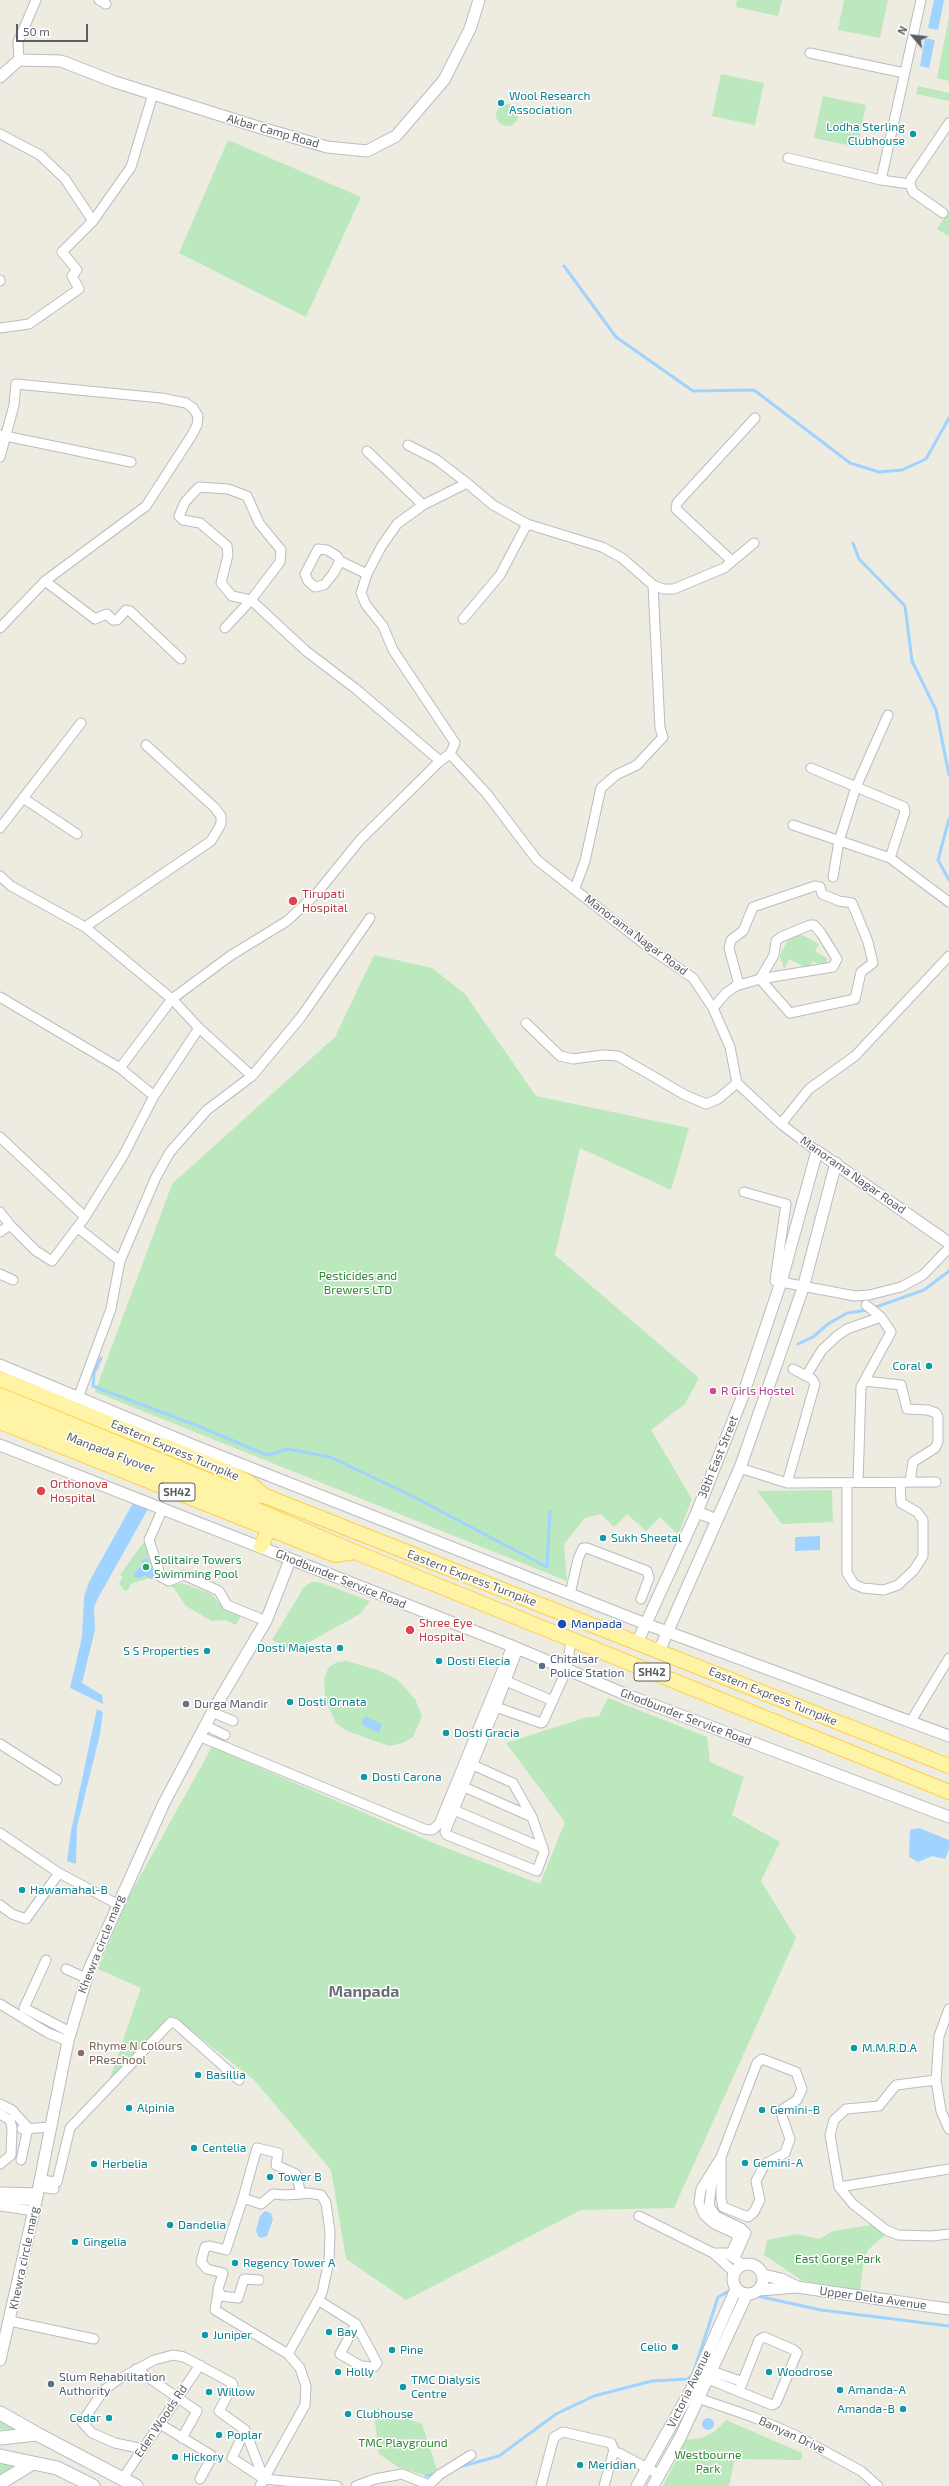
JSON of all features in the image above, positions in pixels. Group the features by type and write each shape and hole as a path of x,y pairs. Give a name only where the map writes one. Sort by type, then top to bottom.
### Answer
{"main road":[{"name":"Eastern Express Turnpike","path":"0,1379 195,1452 248,1482 265,1496 949,1766"},
{"name":"Manpada Flyover","path":"0,1395 239,1497 355,1552"},
{"name":"Manpada Flyover","path":"0,1409 239,1497 265,1496"},
{"name":"SH42","path":"0,1422 335,1555 355,1552"},
{"path":"261,1546 269,1529"},
{"name":"Eastern Express Turnpike","path":"355,1552 949,1792"},
{"path":"0,2413 36,2434 136,2486"},
{"path":"0,2438 36,2434"},
{"path":"0,2456 31,2464 57,2468 93,2486"},
{"path":"0,2483 31,2464"}],"street":[{"path":"0,77 19,60 18,42 36,0"},
{"name":"Akbar Camp Road","path":"19,60 61,61 152,94 327,147 367,151 396,136 444,80 470,29 479,0"},
{"path":"881,180 921,0"},
{"path":"810,53 904,74"},
{"path":"0,328 29,324 79,289 72,276 76,270 62,252 93,221 130,167 152,94"},
{"path":"943,213 913,192 910,184 911,179 949,122"},
{"path":"0,134 40,155 65,180 93,221"},
{"path":"788,158 881,180 910,184"},
{"path":"0,457 16,384 161,398 186,403 193,408 198,416 197,425 192,435 146,506 44,581 4,616 0,628"},
{"path":"732,561 676,509 677,503 755,418"},
{"path":"4,435 132,462"},
{"path":"408,445 437,460 493,505 527,524 602,547 622,558 653,585 663,589 674,588 724,568 754,543"},
{"path":"367,451 423,505"},
{"path":"120,1068 172,999 230,956 287,921 317,893 360,840 440,761 450,754 455,743 393,650 383,626 366,605 362,593 367,574 381,547 398,524 423,505 467,483"},
{"path":"225,628 251,600 280,562 281,550 259,523 247,496 228,490 199,487 185,502 180,516 183,520 200,523 227,546 228,555 221,583 232,596 251,600 306,651 356,689 440,761"},
{"path":"463,619 500,575 527,524"},
{"path":"340,561 367,574"},
{"path":"44,581 95,619 107,614 113,620 117,620 126,610 130,611 181,659"},
{"path":"575,888 585,861 601,788 616,775 637,765 663,737 660,728 653,585"},
{"path":"833,877 839,841 856,787 888,715"},
{"path":"0,828 81,723"},
{"path":"85,927 211,841 222,824 221,816 215,808 146,746"},
{"name":"Manorama Nagar Road","path":"450,754 487,794 538,860 648,947 693,978 713,1008 730,1047 737,1083 781,1124 816,1151 836,1163 949,1243"},
{"path":"811,768 904,807 905,812 890,858"},
{"path":"23,798 76,834"},
{"path":"793,825 890,858 949,902"},
{"path":"0,876 12,886 85,927 172,999 199,1028 252,1076"},
{"path":"739,985 728,948 731,940 743,931 753,907 815,886 820,888 822,894 839,901 852,903 868,942 873,963 862,972 855,999 790,1013 760,980"},
{"path":"78,1398 111,1308 120,1262 156,1176 170,1152 207,1110 252,1076 301,1017 370,918"},
{"path":"713,1008 726,993 739,985 833,967 837,959 821,933 814,925 810,925 780,937 776,941 774,955 760,980"},
{"path":"781,1124 808,1089 855,1056 949,956"},
{"path":"0,997 120,1068 154,1096"},
{"path":"526,1023 560,1056 573,1059 603,1055 618,1056 685,1095 706,1104 718,1098 737,1083"},
{"path":"0,1212 10,1225 36,1251 52,1260 85,1217 123,1156 154,1096 199,1028"},
{"path":"0,1137 85,1217"},
{"name":"38th East Street","path":"637,1642 697,1512 742,1398 816,1151"},
{"name":"38th East Street","path":"659,1651 740,1468 803,1288 836,1163"},
{"path":"744,1192 786,1204 778,1282 803,1288 855,1296 869,1295 901,1286 923,1275 949,1248"},
{"path":"0,1232 10,1225"},
{"path":"78,1228 120,1262"},
{"path":"0,1274 12,1280"},
{"path":"858,1483 860,1387 890,1337 891,1332 881,1317 866,1305"},
{"path":"806,1376 822,1350 837,1336 847,1329 881,1317"},
{"path":"0,1366 78,1398 195,1452 646,1624 911,1720 949,1736"},
{"path":"787,1484 815,1384 812,1379 793,1369"},
{"path":"847,1483 847,1573 854,1584 863,1588 884,1590 898,1585 914,1570 923,1556 923,1520 917,1512 901,1503 905,1482 913,1462 936,1448 938,1442 938,1417 936,1413 928,1410 907,1408 901,1385 864,1381"},
{"name":"Ghodbunder Service Road","path":"0,1445 261,1546 290,1560 515,1648 627,1695 949,1818"},
{"path":"740,1468 787,1484 936,1482"},
{"path":"163,1508 149,1540 161,1577 169,1582 184,1575 219,1591 227,1606 266,1621"},
{"path":"697,1512 717,1520"},
{"path":"570,1594 578,1559 583,1548 587,1548 647,1571 649,1578 641,1599"},
{"name":"Khewra circle marg","path":"0,2360 10,2321 69,2037 86,1978 117,1904 164,1803 206,1726 212,1712 266,1621 290,1560"},
{"path":"496,1707 541,1723 544,1722 567,1670 571,1640"},
{"path":"472,1765 514,1783 532,1817 543,1848 544,1852 537,1871 534,1872 462,1842 445,1832 464,1787 472,1765 506,1681 515,1648"},
{"path":"200,1736 409,1823 432,1830 439,1824 515,1648"},
{"path":"911,1720 949,1658"},
{"path":"506,1681 553,1701"},
{"path":"212,1712 233,1721"},
{"path":"206,1726 225,1736"},
{"path":"0,1744 57,1780"},
{"path":"464,1787 532,1817"},
{"path":"454,1810 543,1848"},
{"path":"0,1833 59,1873 117,1904"},
{"path":"0,1905 12,1914 26,1919 59,1873"},
{"path":"46,1960 24,2008 69,2037"},
{"path":"66,1969 86,1978"},
{"path":"0,2004 48,2033 69,2037"},
{"path":"949,2009 939,2036 936,2080 941,2111 949,2129"},
{"path":"0,2206 37,2194 55,2185 70,2128 171,2022 176,2024 239,2080"},
{"path":"721,2157 720,2198 722,2207 748,2217 754,2212 760,2200 756,2180 765,2164 785,2152 790,2139 782,2116 783,2109 797,2100 802,2089 796,2072 762,2059 757,2063 721,2157 713,2173 709,2206 716,2216 734,2229 747,2230 736,2259"},
{"path":"936,2080 896,2085 879,2106 846,2109 834,2120 830,2134 839,2187 853,2204 886,2230 898,2235 932,2236 949,2234"},
{"path":"0,2104 12,2110 24,2128 24,2156 21,2160"},
{"path":"0,2114 10,2120 12,2128 11,2155 0,2164"},
{"path":"24,2128 51,2127"},
{"path":"262,2482 306,2400 304,2377 300,2368 288,2354 215,2310 223,2273 204,2266 201,2262 205,2247 210,2246 226,2250 257,2148 260,2147 278,2154 276,2165 296,2174 301,2194"},
{"path":"839,2187 949,2169"},
{"path":"0,2192 37,2194"},
{"path":"0,2198 37,2194"},
{"path":"243,2198 260,2204 273,2194 321,2195 326,2204 330,2232 329,2261 322,2293 288,2354"},
{"path":"639,2216 713,2253 734,2273"},
{"path":"713,2253 726,2253 736,2259 756,2266 763,2275 763,2283 759,2290 747,2294 736,2289 733,2280 736,2259 737,2240 734,2229"},
{"name":"Upper Delta Avenue","path":"763,2275 781,2279 797,2287"},
{"path":"218,2293 221,2296 235,2300 238,2298 244,2279 259,2280"},
{"name":"Upper Delta Avenue","path":"759,2290 797,2287 949,2309"},
{"name":"Victoria Avenue","path":"721,2337 736,2289"},
{"name":"Victoria Avenue","path":"653,2486 680,2438 693,2397 721,2337 747,2294"},
{"path":"318,2300 356,2324 377,2363 374,2366 361,2366 340,2354 356,2324"},
{"path":"10,2321 94,2339"},
{"path":"704,2372 741,2387 772,2405 776,2403 797,2353 794,2350 764,2337 759,2340 741,2387"},
{"path":"142,2449 115,2443 92,2433 82,2422 104,2390 136,2369 154,2360 173,2355 184,2357 234,2385 219,2411 245,2430 262,2482"},
{"name":"Eden Woods Rd","path":"123,2478 200,2365"},
{"path":"136,2369 178,2397 198,2413 182,2438"},
{"name":"Victoria Avenue","path":"637,2486 668,2432 693,2397"},
{"name":"Banyan Drive","path":"693,2397 753,2417 795,2435 861,2471 878,2486"},
{"path":"160,2424 212,2457 200,2478"},
{"path":"245,2430 232,2458 262,2482 337,2486"},
{"path":"541,2486 554,2436 563,2432 611,2443 614,2450 604,2486"},
{"path":"668,2432 680,2438"},
{"path":"619,2453 660,2475"},
{"path":"356,2486 374,2480 402,2474 428,2485 439,2475 471,2455"},
{"path":"374,2480 383,2486"}],"green space":[{"path":"737,0 782,0 778,16 736,7"},
{"path":"844,0 888,0 880,38 838,30"},
{"path":"949,17 949,81 937,78"},
{"path":"721,74 764,83 755,125 712,116"},
{"path":"918,86 949,93 949,101 916,94"},
{"path":"823,96 866,105 857,147 814,138"},
{"path":"507,104 515,107 518,115 515,123 507,126 499,123 496,115 499,107"},
{"path":"228,140 361,197 306,317 179,253"},
{"path":"948,212 949,213 949,236 937,229"},
{"path":"802,935 819,944 815,951 828,959 824,966 813,961 808,969 789,959 784,969 780,956 789,937"},
{"name":"Pesticides and Brewers LTD","path":"374,955 432,968 465,994 536,1096 689,1128 671,1190 580,1148 555,1255 699,1378 685,1404 651,1430 692,1499 678,1535 660,1517 646,1531 627,1514 614,1527 601,1514 585,1518 564,1544 567,1581 95,1392 172,1184 335,1037"},
{"path":"832,1490 833,1522 782,1524 757,1491"},
{"path":"143,1543 148,1545 162,1581 173,1585 182,1583 211,1594 223,1607 241,1615 236,1625 225,1620 212,1621 203,1616 186,1606 174,1588 159,1581 149,1578 131,1584 127,1591 124,1590 119,1583 123,1577 120,1575"},
{"path":"311,1582 319,1582 370,1601 360,1614 293,1651 272,1640 304,1587"},
{"path":"346,1661 378,1670 398,1680 415,1699 422,1716 413,1737 403,1743 389,1746 347,1731 336,1723 325,1700 324,1678 329,1667 337,1662"},
{"path":"608,1698 707,1737 710,1762 744,1777 732,1815 780,1842 761,1881 796,1938 674,2208 581,2210 406,2300 346,2259 331,2170 254,2080 174,2017 109,2081 141,1988 98,1969 127,1900 212,1747 436,1844 540,1884 565,1822 506,1743 584,1718 599,1716"},
{"name":"East Gorge Park","path":"871,2225 886,2234 869,2249 864,2258 860,2290 803,2281 764,2255 767,2240 797,2234 819,2239 833,2231"},
{"name":"TMC Playground","path":"378,2408 422,2424 437,2470 427,2476 398,2467 379,2454 375,2422"},
{"path":"0,2418 24,2431 0,2429"},
{"name":"Westbourne Park","path":"726,2420 802,2453 802,2458 800,2460 739,2459 734,2462 729,2486 663,2486 686,2440 702,2438 715,2431"},
{"path":"0,2462 25,2466 0,2475"}],"water":[{"path":"934,0 944,0 938,30 928,28"},
{"path":"925,38 935,40 929,68 920,66"},
{"path":"133,1503 148,1509 97,1600 94,1608 95,1630 82,1683 102,1695 103,1704 70,1688 82,1637 84,1597 89,1582"},
{"path":"820,1536 820,1550 795,1551 795,1537"},
{"name":"Solitaire Towers Swimming Pool","path":"147,1558 155,1577 150,1579 145,1575 139,1578 134,1577 135,1572 142,1565 141,1560"},
{"path":"97,1709 103,1712 100,1734 77,1827 76,1864 67,1861 71,1831"},
{"path":"365,1716 382,1724 379,1733 361,1724"},
{"path":"919,1828 949,1840 949,1849 945,1859 932,1856 918,1862 909,1857 910,1830"},
{"path":"265,2211 271,2213 273,2219 267,2236 261,2238 258,2236 256,2230 260,2216"},
{"path":"708,2418 712,2420 714,2424 712,2428 708,2430 704,2428 702,2424 704,2420"}],"waterway":[{"path":"564,266 616,337 693,391 754,390 850,463 879,472 902,470 926,459 949,418"},
{"path":"853,543 859,559 905,606 912,661 936,710 949,775"},
{"path":"949,819 938,860 949,880"},
{"path":"873,1308 924,1290 949,1271"},
{"path":"798,1344 813,1337 828,1324 847,1313 868,1310"},
{"path":"101,1358 94,1373 93,1386 198,1426 267,1455 288,1449 330,1457 410,1495 547,1567 550,1511"},
{"path":"459,2467 499,2456 556,2414 594,2396 652,2381 688,2379 693,2374 718,2297 729,2291"},
{"path":"757,2296 821,2310 949,2326"},
{"path":"426,2476 436,2473"}],"place":[{"name":"Wool Research Association","path":"501,103"},
{"name":"Lodha Sterling Clubhouse","path":"913,134"},
{"name":"Tirupati Hospital","path":"293,901"},
{"name":"Coral","path":"929,1366"},
{"name":"R Girls Hostel","path":"713,1391"},
{"name":"Orthonova Hospital","path":"41,1491"},
{"name":"Sukh Sheetal","path":"603,1538"},
{"name":"Solitaire Towers Swimming Pool","path":"146,1567"},
{"name":"Manpada","path":"562,1624"},
{"name":"Shree Eye Hospital","path":"410,1630"},
{"name":"Dosti Majesta","path":"340,1648"},
{"name":"S S Properties","path":"207,1651"},
{"name":"Dosti Elecia","path":"439,1661"},
{"name":"Chitalsar Police Station","path":"542,1666"},
{"name":"Dosti Ornata","path":"290,1702"},
{"name":"Durga Mandir","path":"186,1704"},
{"name":"Dosti Gracia","path":"446,1733"},
{"name":"Dosti Carona","path":"364,1777"},
{"name":"Hawamahal-B","path":"22,1890"},
{"name":"M.M.R.D.A","path":"854,2048"},
{"name":"Rhyme N Colours PReschool","path":"81,2053"},
{"name":"Basillia","path":"198,2075"},
{"name":"Alpinia","path":"129,2108"},
{"name":"Gemini-B","path":"762,2110"},
{"name":"Centelia","path":"194,2148"},
{"name":"Gemini-A","path":"745,2163"},
{"name":"Herbelia","path":"94,2164"},
{"name":"Tower B","path":"270,2177"},
{"name":"Dandelia","path":"170,2225"},
{"name":"Gingelia","path":"75,2242"},
{"name":"Regency Tower A","path":"235,2263"},
{"name":"Bay","path":"329,2332"},
{"name":"Juniper","path":"205,2335"},
{"name":"Celio","path":"675,2347"},
{"name":"Pine","path":"392,2350"},
{"name":"Holly","path":"338,2372"},
{"name":"Woodrose","path":"769,2372"},
{"name":"Slum Rehabilitation Authority","path":"51,2384"},
{"name":"TMC Dialysis Centre","path":"403,2387"},
{"name":"Amanda-A","path":"840,2390"},
{"name":"Willow","path":"209,2392"},
{"name":"Amanda-B","path":"903,2409"},
{"name":"Clubhouse","path":"348,2414"},
{"name":"Cedar","path":"109,2418"},
{"name":"Poplar","path":"219,2435"},
{"name":"Hickory","path":"175,2457"},
{"name":"Meridian","path":"580,2465"}],"district":[{"name":"Manpada","path":"364,1992"}]}
